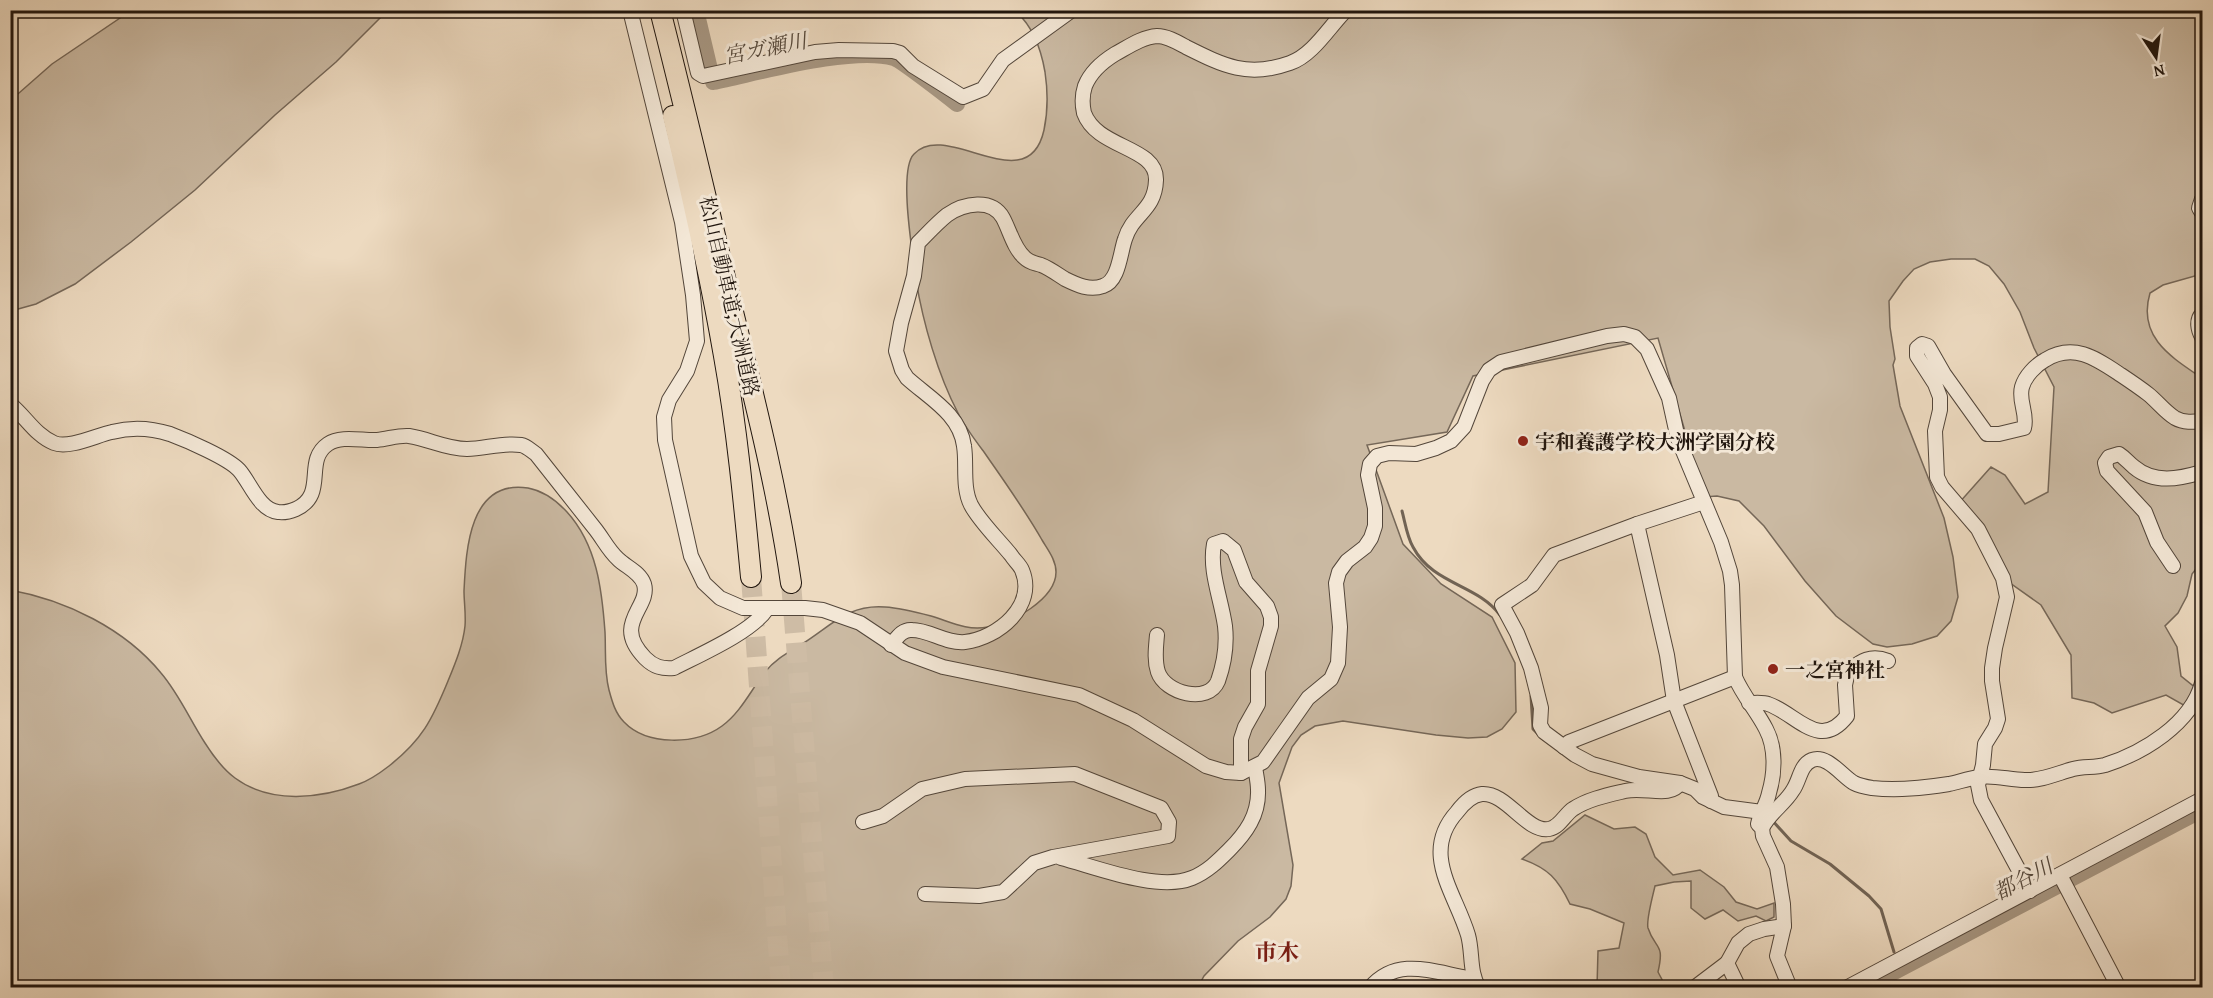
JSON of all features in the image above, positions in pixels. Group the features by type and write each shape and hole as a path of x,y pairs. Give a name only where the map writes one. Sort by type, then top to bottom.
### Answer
{"highway":[{"name":"松山自動車道;大洲道路","path":"647,10 687,176 724,357 738,450 751,577"},
{"name":"松山自動車道;大洲道路","path":"660,10 767,455 784,534 791,583"}],"street":[{"path":"630,10 682,222 693,295 697,341 693,358 669,400 664,417 665,440 691,556 704,582 720,598 743,608 823,610 860,623 905,653 943,667 1079,695 1133,720 1206,766 1226,772 1241,773 1263,762 1308,698 1331,679 1338,663 1340,627 1336,583 1339,572 1347,561 1365,547 1375,526 1375,508 1368,475 1370,464 1377,456 1389,453 1416,454 1451,441 1464,428 1482,381 1489,370 1501,362 1607,336 1624,334 1635,337 1647,349 1669,398 1678,439 1730,571 1735,677 1749,704 1767,730 1773,750 1769,794 1758,824 1762,828 1763,836 1777,867 1784,926 1777,956 1790,987"},
{"path":"683,10 698,73 703,76 815,52 893,51 900,53 913,66 963,97 983,89 1003,60 1072,10"},
{"path":"891,645 901,632 910,629 964,642 981,638 1007,624 1016,614 1025,587 1022,569 971,504 964,476 965,448 959,429 948,413 907,378 896,351 914,276 918,243 948,214 982,204 998,210 1025,259 1090,289 1106,286 1114,277 1125,236 1134,221 1149,206 1154,196 1156,180 1155,169 1148,160 1108,140 1088,123 1082,98 1085,85 1095,69 1125,48 1143,39 1158,36 1170,38 1210,59 1234,68 1250,71 1291,63 1316,44 1346,10"},
{"path":"2202,199 2199,208 2202,213"},
{"path":"2202,314 2198,323 2202,337"},
{"path":"2030,891 1981,800 1978,785 1985,744 1998,719 1992,668 2007,597 1998,568 1978,529 1942,487 1937,477 1935,431 1940,410 1940,397 1935,384 1917,356 1917,348 1923,344 1928,346 1944,374 1987,434 2000,434 2024,428 2026,420 2020,396 2026,377 2039,364 2052,356 2073,351 2097,359 2147,393 2176,418 2188,422 2202,421"},
{"path":"10,404 37,433 56,444 65,445 111,432 136,428 151,429 171,435 200,447 237,467 263,504 278,512 292,510 306,504 312,495 315,468 320,453 329,443 344,439 378,440 408,436 450,448 524,445 536,454 618,559 637,573 644,582 645,595 633,616 632,633 636,649 650,663 661,669 674,668 748,627 760,619 767,609"},
{"path":"2173,566 2157,542 2145,512 2107,471 2105,463 2109,457 2119,454 2146,474 2158,478 2172,479 2202,472"},
{"path":"1704,502 1554,555 1532,585 1502,605 1517,633 1531,668 1540,708 1540,725 1544,732 1592,764 1639,777 1670,780 1678,786 1695,789 1724,807 1762,812"},
{"path":"1637,524 1674,701 1711,801"},
{"path":"1157,635 1155,655 1158,673 1166,684 1180,693 1193,694 1209,691 1217,684 1224,660 1225,627 1211,558 1214,544 1223,541 1229,544 1234,550 1246,582 1267,606 1271,617 1271,626 1258,671 1258,704 1241,739 1241,773"},
{"path":"1749,704 1768,703 1808,729 1824,731 1840,726 1847,716 1845,686 1848,671 1861,662 1878,657 1888,661"},
{"path":"1564,747 1569,742 1735,677"},
{"path":"1762,828 1772,812 1787,800 1796,787 1804,766 1811,761 1818,759 1825,761 1854,783 1873,788 1915,789 1979,777 2036,779 2075,768 2104,765 2154,741 2176,724 2190,709 2202,683"},
{"path":"1053,856 1135,879 1171,881 1190,879 1222,857 1242,837 1253,820 1257,807 1258,788 1255,767"},
{"path":"862,822 883,816 922,789 965,779 1059,774 1075,774 1161,808 1169,822 1168,836 1053,856 1034,864 1003,892 979,896 925,894"},
{"path":"1476,982 1465,925 1440,862 1439,852 1441,840 1453,816 1463,804 1475,795 1485,793 1498,798 1538,827 1548,829 1557,825 1572,809 1593,800 1628,790 1640,789 1666,793 1678,786"},
{"path":"1845,987 2030,891 2062,880 2202,799"},
{"path":"2062,880 2119,987"},
{"path":"1694,987 1727,963 1738,943 1749,934 1784,926"},
{"path":"1727,963 1738,987"},
{"path":"1370,987 1378,978 1390,971 1400,969 1426,970 1468,978 1476,982"}],"shaded area":[{"path":"132,10 387,11 336,62 195,190 131,242 75,284 36,304 11,311 11,100 52,64"},
{"path":"1015,11 2202,11 2202,274 2163,285 2150,293 2147,308 2148,322 2160,344 2179,362 2202,378 2202,561 2192,574 2187,596 2178,613 2165,626 2177,647 2181,676 2197,689 2187,707 2166,695 2112,713 2094,703 2072,698 2071,655 2041,605 2003,578 1958,504 1991,467 2005,475 2025,504 2048,492 2054,387 2034,348 2020,312 2004,284 1989,266 1975,259 1951,259 1930,262 1914,269 1889,301 1895,359 1893,365 1900,406 1944,518 1953,557 1958,597 1951,621 1937,636 1912,644 1887,647 1873,644 1836,616 1805,581 1764,526 1739,501 1717,496 1704,497 1658,338 1473,376 1447,432 1367,445 1403,544 1441,584 1492,617 1515,663 1516,712 1502,729 1487,737 1436,735 1343,721 1315,726 1301,735 1292,747 1279,783 1293,865 1291,886 1286,899 1270,917 1238,941 1204,976 1198,987 11,987 10,590 73,609 112,630 130,643 161,673 218,762 231,775 264,792 295,796 328,793 367,780 400,756 425,728 442,695 462,640 465,622 464,591 467,556 475,521 482,506 493,495 508,488 534,489 544,494 563,508 577,525 591,553 600,584 605,632 606,676 614,707 624,722 634,730 658,739 699,737 722,726 740,708 773,663 840,618 861,609 872,607 908,610 966,627 980,628 1008,621 1041,600 1049,592 1054,582 1055,563 1021,507 964,423 944,382 927,331 919,297 907,194 909,163 914,154 928,146 946,146 1004,160 1021,159 1035,150 1044,130 1046,116 1045,72 1035,38 1027,24"},
{"path":"1585,815 1614,829 1635,827 1646,834 1655,857 1673,875 1700,870 1724,887 1736,902 1757,909 1774,903 1774,917 1766,921 1756,916 1738,921 1723,910 1705,919 1691,908 1691,881 1655,886 1648,928 1660,951 1658,972 1666,987 1597,987 1598,951 1619,948 1624,923 1590,909 1570,904 1551,876 1539,866 1522,859 1542,843 1553,841"}],"waterway":[{"name":"宮ガ瀬川","path":"696,10 713,82 804,62 854,55 876,55 899,61 957,104"},
{"path":"1402,511 1409,539 1422,560 1443,577 1480,597 1500,615"},
{"path":"1531,696 1533,729 1543,739"},
{"name":"都谷川","path":"1864,988 2202,810"},
{"path":"1771,819 1791,841 1830,864 1869,896 1881,909 1894,952"}],"tunnel":[{"path":"751,577 781,988"},
{"path":"791,583 824,988"}],"place":[{"name":"宇和養護学校大洲学園分校","path":"1523,441"},
{"name":"一之宮神社","path":"1773,669"}],"district":[{"name":"市木","path":"1277,952"}]}
